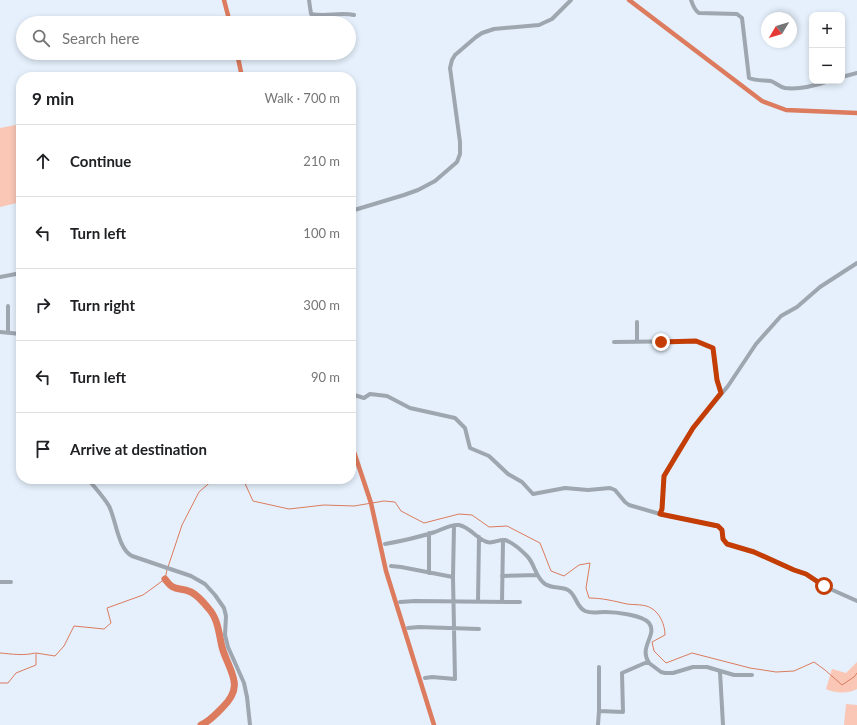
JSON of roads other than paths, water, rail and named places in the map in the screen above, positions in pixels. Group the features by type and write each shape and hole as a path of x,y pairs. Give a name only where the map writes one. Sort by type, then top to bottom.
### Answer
{"street":[{"path":"309,0 311,14 344,13 354,15"},
{"path":"356,209 418,190 435,181 457,162 460,154 460,142 450,68 455,55 482,33 494,29 540,25 552,19 571,0"},
{"path":"690,0 696,11 699,13 737,14 742,18 749,78 773,82 788,88 815,84"},
{"path":"845,76 857,73"},
{"path":"660,514 662,509 664,476 693,428 740,369 756,344 781,316 797,307 807,296 857,263"},
{"path":"0,277 16,274"},
{"path":"8,306 8,333"},
{"path":"637,342 638,322"},
{"path":"0,332 16,334"},
{"path":"614,342 696,341 706,346 712,346 717,380 721,393"},
{"path":"356,396 364,398 370,394 388,396 410,408 455,418 465,428 470,448 489,456 508,474 524,484 533,494 565,488 588,490 610,488 617,492 627,504 660,514 718,526 722,530 723,539 727,544 754,552 806,574 828,588 857,601"},
{"path":"92,484 110,508 122,546 126,552 132,556 191,576 205,584 224,608 226,616 225,635 228,647 244,683 250,725"},
{"path":"386,544 429,534 458,525 464,527 488,542 503,541 513,545 529,557 537,575 546,585 554,588 568,589 578,605 586,611 593,613 605,612 622,614 645,619 649,622 652,630 645,651 645,657 661,672 673,673 693,667 707,667 734,675 752,675"},
{"path":"424,678 455,678 453,601 454,526"},
{"path":"429,534 429,573"},
{"path":"478,601 479,537"},
{"path":"502,602 503,541"},
{"path":"391,566 401,566 453,577"},
{"path":"502,576 537,575"},
{"path":"0,582 11,582"},
{"path":"400,602 520,602"},
{"path":"408,628 479,629"},
{"path":"599,711 622,712 622,673 649,662"},
{"path":"598,725 599,667"},
{"path":"720,672 723,725"}],"waterway":[{"path":"224,0 228,16"},
{"path":"629,0 762,101 786,110 857,113"},
{"path":"238,60 241,72"},
{"path":"356,458 371,503 386,571 434,725"},
{"path":"168,567 182,525 199,492 208,484"},
{"path":"245,484 253,501 289,509 324,505 354,506 384,501 395,502 401,511 424,523 459,514 472,515 489,527 507,526 540,543 551,571 564,576 579,565 590,563 586,588 589,598 643,605 654,610 661,620 665,635 652,642 654,651 666,663 692,653 750,668 776,672 794,671 814,662 842,685 854,677 857,673"},
{"path":"0,683 8,683 16,673 36,665 36,653 55,656 64,646 74,626 104,629 111,623 107,608 143,595 165,579 167,570"},
{"path":"165,579 174,588 187,590 193,593 212,613 218,627 225,656 234,678 233,692 229,700 212,718 201,725"},
{"path":"0,653 22,655 35,653"}]}
